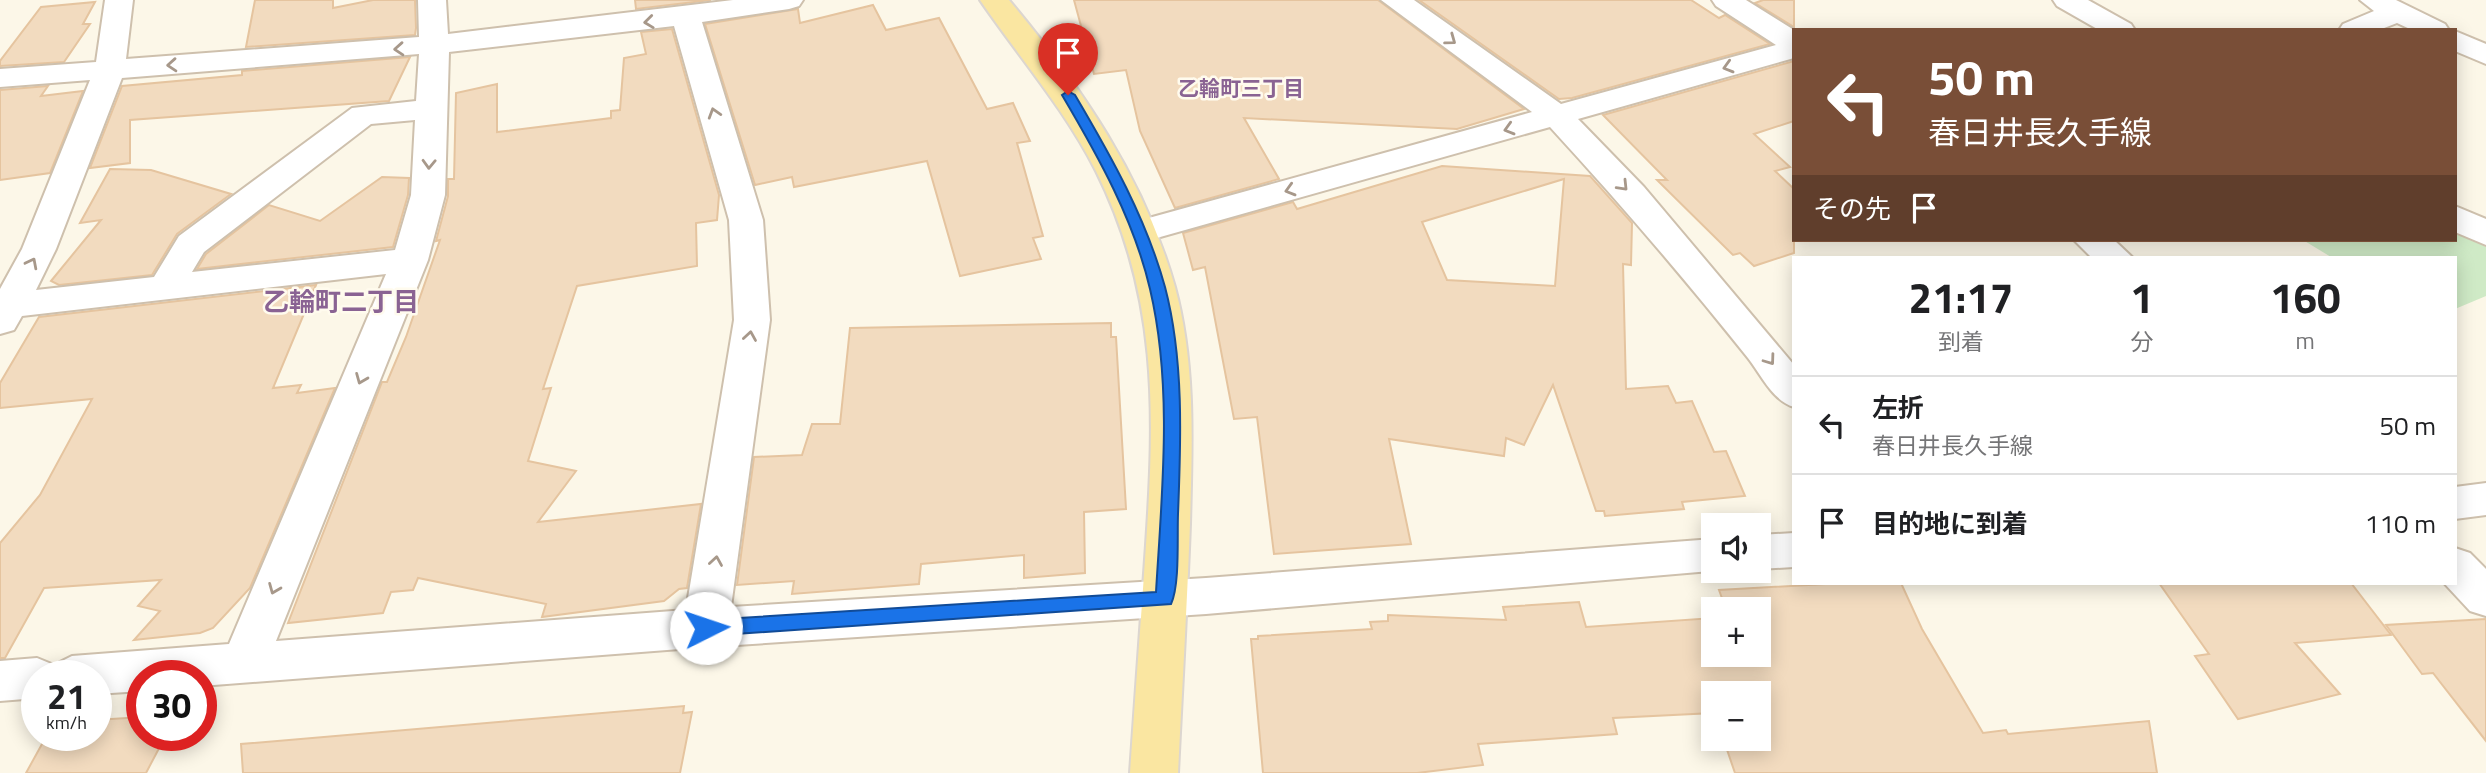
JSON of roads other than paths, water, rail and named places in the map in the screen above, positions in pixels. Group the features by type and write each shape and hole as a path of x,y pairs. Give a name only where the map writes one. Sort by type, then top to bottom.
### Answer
{"main road":[{"path":"995,0 1054,73 1083,117 1107,160 1139,232 1157,288 1171,388 1172,449 1154,773"}],"street":[{"path":"5,314 39,249 110,69 119,0"},
{"path":"245,661 410,260 428,195 434,46 432,0"},
{"path":"0,78 434,46 686,17 789,0"},
{"path":"1395,0 1556,116 1640,204 1763,351 1792,390"},
{"path":"1726,0 1792,42"},
{"path":"2067,0 2117,28"},
{"path":"2356,28 2386,6 2431,28"},
{"path":"686,17 746,219 752,320 706,628"},
{"path":"2457,41 2486,55"},
{"path":"1139,232 1792,50"},
{"path":"165,288 191,244 363,115 431,108"},
{"path":"2457,218 2486,234"},
{"path":"2094,242 2113,256"},
{"path":"5,314 165,288 410,260"},
{"path":"2457,503 2486,499"},
{"path":"1771,551 1792,550"},
{"path":"112,673 706,628 1164,599 1701,557"},
{"path":"2457,568 2486,598"},
{"path":"0,681 21,679"}],"district":[{"name":"乙輪町三丁目","path":"1241,88"},
{"name":"乙輪町二丁目","path":"341,301"}]}
